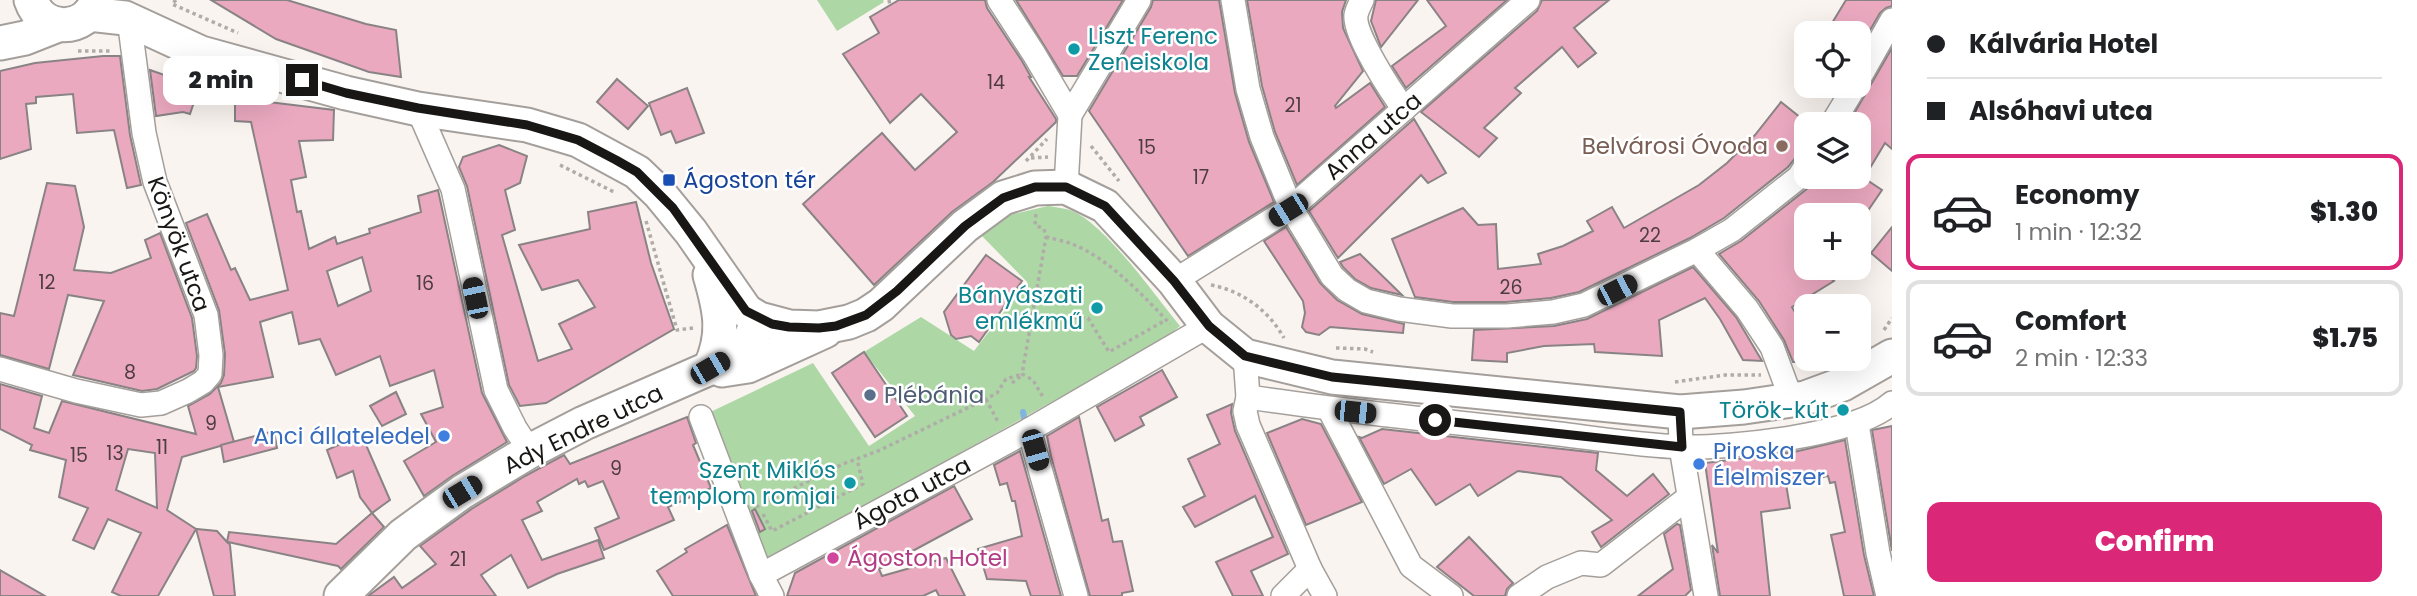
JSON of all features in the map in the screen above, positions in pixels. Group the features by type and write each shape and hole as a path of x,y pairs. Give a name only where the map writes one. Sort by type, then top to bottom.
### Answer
{"street":[{"path":"999,0 1070,116"},
{"path":"1066,187 1070,116 1139,0"},
{"path":"1233,0 1248,89 1262,137 1291,208 1332,276 1347,290 1366,301 1399,309 1452,316 1507,316 1553,312 1584,305 1697,250 1752,215 1794,181"},
{"path":"1362,0 1355,17 1358,30 1404,109"},
{"name":"Anna utca","path":"1182,276 1291,208 1528,0"},
{"path":"0,25 17,16 32,2 38,15 58,25"},
{"path":"0,43 26,38 58,25 73,24 93,7 131,9 204,33 257,67 346,93 418,108 527,125 578,140 637,172 659,192 746,311 759,319 789,327 836,326"},
{"name":"Könyök utca","path":"0,369 76,391 141,405 160,404 203,382 210,374 211,355 206,315 155,183 144,133 131,9"},
{"path":"1871,57 1892,20"},
{"path":"418,108 453,188 496,390 530,451"},
{"path":"704,252 720,309 718,353 710,368 734,369 748,366 866,315 881,305 965,226 1003,198 1035,187 1066,187 1105,206 1182,276 1196,333 1245,356 1332,377 1673,397 1744,407 1787,387"},
{"path":"1697,250 1746,309 1772,348 1787,387 1805,398 1843,384 1892,356"},
{"name":"Ady Endre utca","path":"341,596 403,535 462,492 530,451 584,423 710,368 742,349 749,341 759,319"},
{"name":"Ágota utca","path":"761,575 1029,430 1196,333"},
{"path":"1245,356 1248,397 1245,411 1248,425 1310,569 1325,596"},
{"path":"1248,397 1329,409 1682,447 1767,442 1857,424 1884,411 1892,403"},
{"path":"1673,397 1702,593"},
{"path":"1329,409 1411,566 1451,596"},
{"path":"701,417 761,575 772,596"},
{"path":"1857,424 1885,552 1888,596"},
{"path":"1029,430 1076,596"},
{"path":"1519,596 1547,577 1581,562 1601,565 1689,496"},
{"path":"1283,596 1310,569"}],"path":[{"path":"172,4 176,0"},
{"path":"554,162 610,192 622,195"},
{"path":"645,218 677,330 720,325"},
{"path":"1012,383 1022,374 1046,237 1074,244 1112,268 1166,320 1196,333"},
{"path":"1182,276 1221,287 1266,311 1287,343"},
{"path":"1032,316 1088,318 1109,352 1166,320"},
{"path":"1329,349 1365,349 1377,354"},
{"path":"738,515 986,399 997,393 1006,379 1022,374 1033,380 1051,417"},
{"path":"1673,397 1725,375 1787,387"},
{"path":"766,518 772,531 863,484 857,458"}],"green space":[{"path":"817,0 883,0 884,2 837,31"},
{"path":"1048,206 1070,210 1098,229 1129,262 1180,326 1163,340 762,563 704,415 813,363 869,446 915,416 864,352 921,317 974,351 1027,282 982,236 1009,215"}],"building":[{"path":"211,0 287,0 366,24 396,30 401,77 369,72 276,39"},
{"path":"899,0 985,0 987,8 1022,61 1056,122 993,182 952,212 874,285 803,204 882,133 915,170 957,132 921,94 890,123 843,54 879,33 870,17"},
{"name":"Liszt Ferenc Zeneiskola","path":"1016,0 1123,0 1077,76 1063,76"},
{"path":"1153,0 1219,0 1235,93 1249,142 1274,202 1188,256 1089,111"},
{"path":"1247,0 1346,0 1342,12 1343,28 1363,71 1335,106 1336,108 1370,83 1385,107 1297,185 1275,132 1262,86"},
{"path":"1376,0 1418,0 1381,47 1371,21"},
{"path":"1427,0 1507,0 1406,88 1392,66 1446,26"},
{"path":"1542,0 1609,0 1574,28 1596,53 1578,67 1562,47 1515,88 1521,93 1484,128 1497,138 1479,157 1421,112 1537,11"},
{"path":"1846,0 1892,0 1892,6 1880,13 1871,29 1871,21 1833,21"},
{"path":"1892,48 1892,149 1885,143 1871,166 1871,112 1855,112 1863,98 1871,98 1871,84"},
{"path":"120,56 130,135 141,185 127,188 114,130 77,133 73,94 36,97 36,103 26,104 31,149 0,159 0,71 35,63"},
{"path":"150,70 199,87 190,114 183,112 156,116"},
{"path":"617,79 648,106 628,129 597,102"},
{"path":"687,88 704,133 676,143 671,131 661,135 649,103"},
{"path":"235,98 334,110 333,140 299,141 306,177 291,180 297,212 301,211 309,249 335,237 337,244 370,233 369,229 421,212 418,196 438,190 482,393 507,442 424,496 404,461 436,442 421,414 443,407 434,370 390,386 380,356 336,375 320,339 299,344 292,312 260,322 273,377 218,387 234,442 182,457 167,510 196,529 158,596 121,596 112,592 141,533 108,519 94,549 73,540 88,508 59,497 66,460 30,450 32,445 0,429 0,384 42,396 34,428 49,433 62,401 196,434 188,406 210,394 221,383 225,354 219,310 186,223 207,214 231,270 235,268 250,300 288,290 251,122 235,121","holes":["362,257 371,291 338,306 327,271","128,449 155,453 157,508 116,490"]},
{"path":"1781,102 1794,112 1794,160 1724,218 1690,238 1579,292 1551,298 1506,302 1453,302 1415,297 1392,239 1463,208 1478,225 1496,224 1498,269 1541,264 1538,254 1563,246 1593,231 1587,221 1612,207 1624,228 1699,185 1727,163 1755,135"},
{"path":"1414,119 1446,173 1428,183 1421,175 1338,258 1309,211"},
{"path":"499,145 527,156 520,183 505,190 515,230 502,235 538,361 572,349 559,324 595,307 578,280 542,290 519,245 590,229 588,212 636,202 651,263 674,329 546,403 520,406 509,385 467,186 459,167 463,157"},
{"path":"47,183 75,186 84,227 74,270 111,273 151,258 145,240 160,233 192,318 197,356 194,371 157,389 142,391 73,375 104,301 68,295 49,369 0,355 0,313 14,316"},
{"path":"1871,183 1882,190 1871,206 1871,203 1794,203 1794,280 1834,281 1813,294 1794,294 1794,362 1784,340 1759,301 1719,254 1741,241 1807,189 1871,189"},
{"path":"1286,227 1320,283 1337,300 1362,314 1404,324 1403,333 1330,327 1319,335 1306,332 1302,327 1305,313 1303,301 1264,241"},
{"path":"1892,227 1892,271 1871,253"},
{"path":"1360,254 1402,295 1371,288 1355,279 1340,262"},
{"path":"986,255 1022,281 979,342 971,336 956,339 951,335 944,312"},
{"path":"1693,267 1736,317 1762,361 1743,360 1705,298 1659,320 1662,356 1595,352 1594,344 1544,346 1507,353 1507,362 1472,360 1474,330 1554,326 1587,319"},
{"name":"Plébánia","path":"864,352 907,416 875,437 832,373"},
{"path":"1162,370 1177,397 1140,417 1144,425 1115,441 1097,407"},
{"path":"396,392 406,414 382,426 370,406"},
{"path":"1232,404 1235,431 1288,554 1251,571 1263,596 1233,596 1216,562 1273,537 1255,496 1195,527 1183,507 1205,496 1188,459 1220,444 1207,415"},
{"path":"687,417 696,443 693,445 711,488 668,507 674,520 604,550 595,528 619,518 603,481 588,487 585,481 579,484 577,479 537,502 542,511 522,520 542,560 598,540 604,558 557,574 528,588 511,555 481,575 496,596 368,596 394,577 402,588 436,564 420,546 473,508 525,476 564,455 570,464"},
{"path":"1079,417 1102,521 1108,519 1113,542 1122,541 1133,591 1122,593 1122,596 1090,596 1051,456 1047,436"},
{"path":"1302,419 1321,424 1362,502 1306,525 1267,433"},
{"path":"1892,426 1892,551 1872,430"},
{"path":"1382,429 1598,453 1596,470 1627,496 1653,474 1669,494 1601,547 1592,532 1612,520 1561,477 1518,471 1478,496 1470,484 1436,505 1411,469 1384,484 1359,437"},
{"path":"274,431 277,448 224,462 221,445"},
{"path":"363,438 390,500 372,513 360,497 353,471 337,478 327,450"},
{"path":"1845,440 1864,555 1874,596 1844,596 1831,535 1845,532 1835,482 1830,483 1828,476 1786,484 1790,508 1761,512 1770,596 1720,596 1712,545 1718,553 1705,463 1794,452"},
{"path":"1020,451 1061,596 1031,596 1026,581 987,579 978,549 1022,536 1015,501 1012,501 1007,483 1000,485 994,465"},
{"path":"954,486 972,519 879,569 882,576 946,558 965,596 939,596 936,590 923,596 787,596 795,573"},
{"path":"755,509 765,529 760,532 752,511"},
{"path":"372,513 384,527 341,569 338,566 228,542 235,596 214,596 196,529 217,531 227,542 229,532 336,544"},
{"path":"1677,524 1680,525 1691,590 1685,596 1638,596 1673,569 1664,534"},
{"path":"727,525 756,596 673,596 657,571 687,552 685,549"},
{"path":"1469,537 1513,583 1505,596 1474,596 1437,567"},
{"path":"0,570 45,596 0,596"}],"waterway":[{"path":"1023,412 1026,426"}],"place":[{"name":"Liszt Ferenc Zeneiskola","path":"1074,49"},
{"name":"Belvárosi Óvoda","path":"1782,146"},
{"name":"Ágoston tér","path":"669,180"},
{"name":"Bányászati emlékmű","path":"1097,308"},
{"name":"Plébánia","path":"870,395"},
{"name":"Török-kút","path":"1843,410"},
{"name":"Anci állateledel","path":"444,436"},
{"name":"Piroska Élelmiszer","path":"1699,464"},
{"name":"Szent Miklós templom romjai","path":"850,483"},
{"name":"Ágoston Hotel","path":"833,558"}],"route":[{"path":"302,80 346,93 418,108 527,125 578,140 637,172 659,192 691,232 746,311 772,324 819,328 836,326 866,315 897,291 965,226 1003,198 1035,187 1066,187 1105,206 1174,281 1209,326 1245,356 1332,377 1680,412 1682,447 1435,420"}]}
